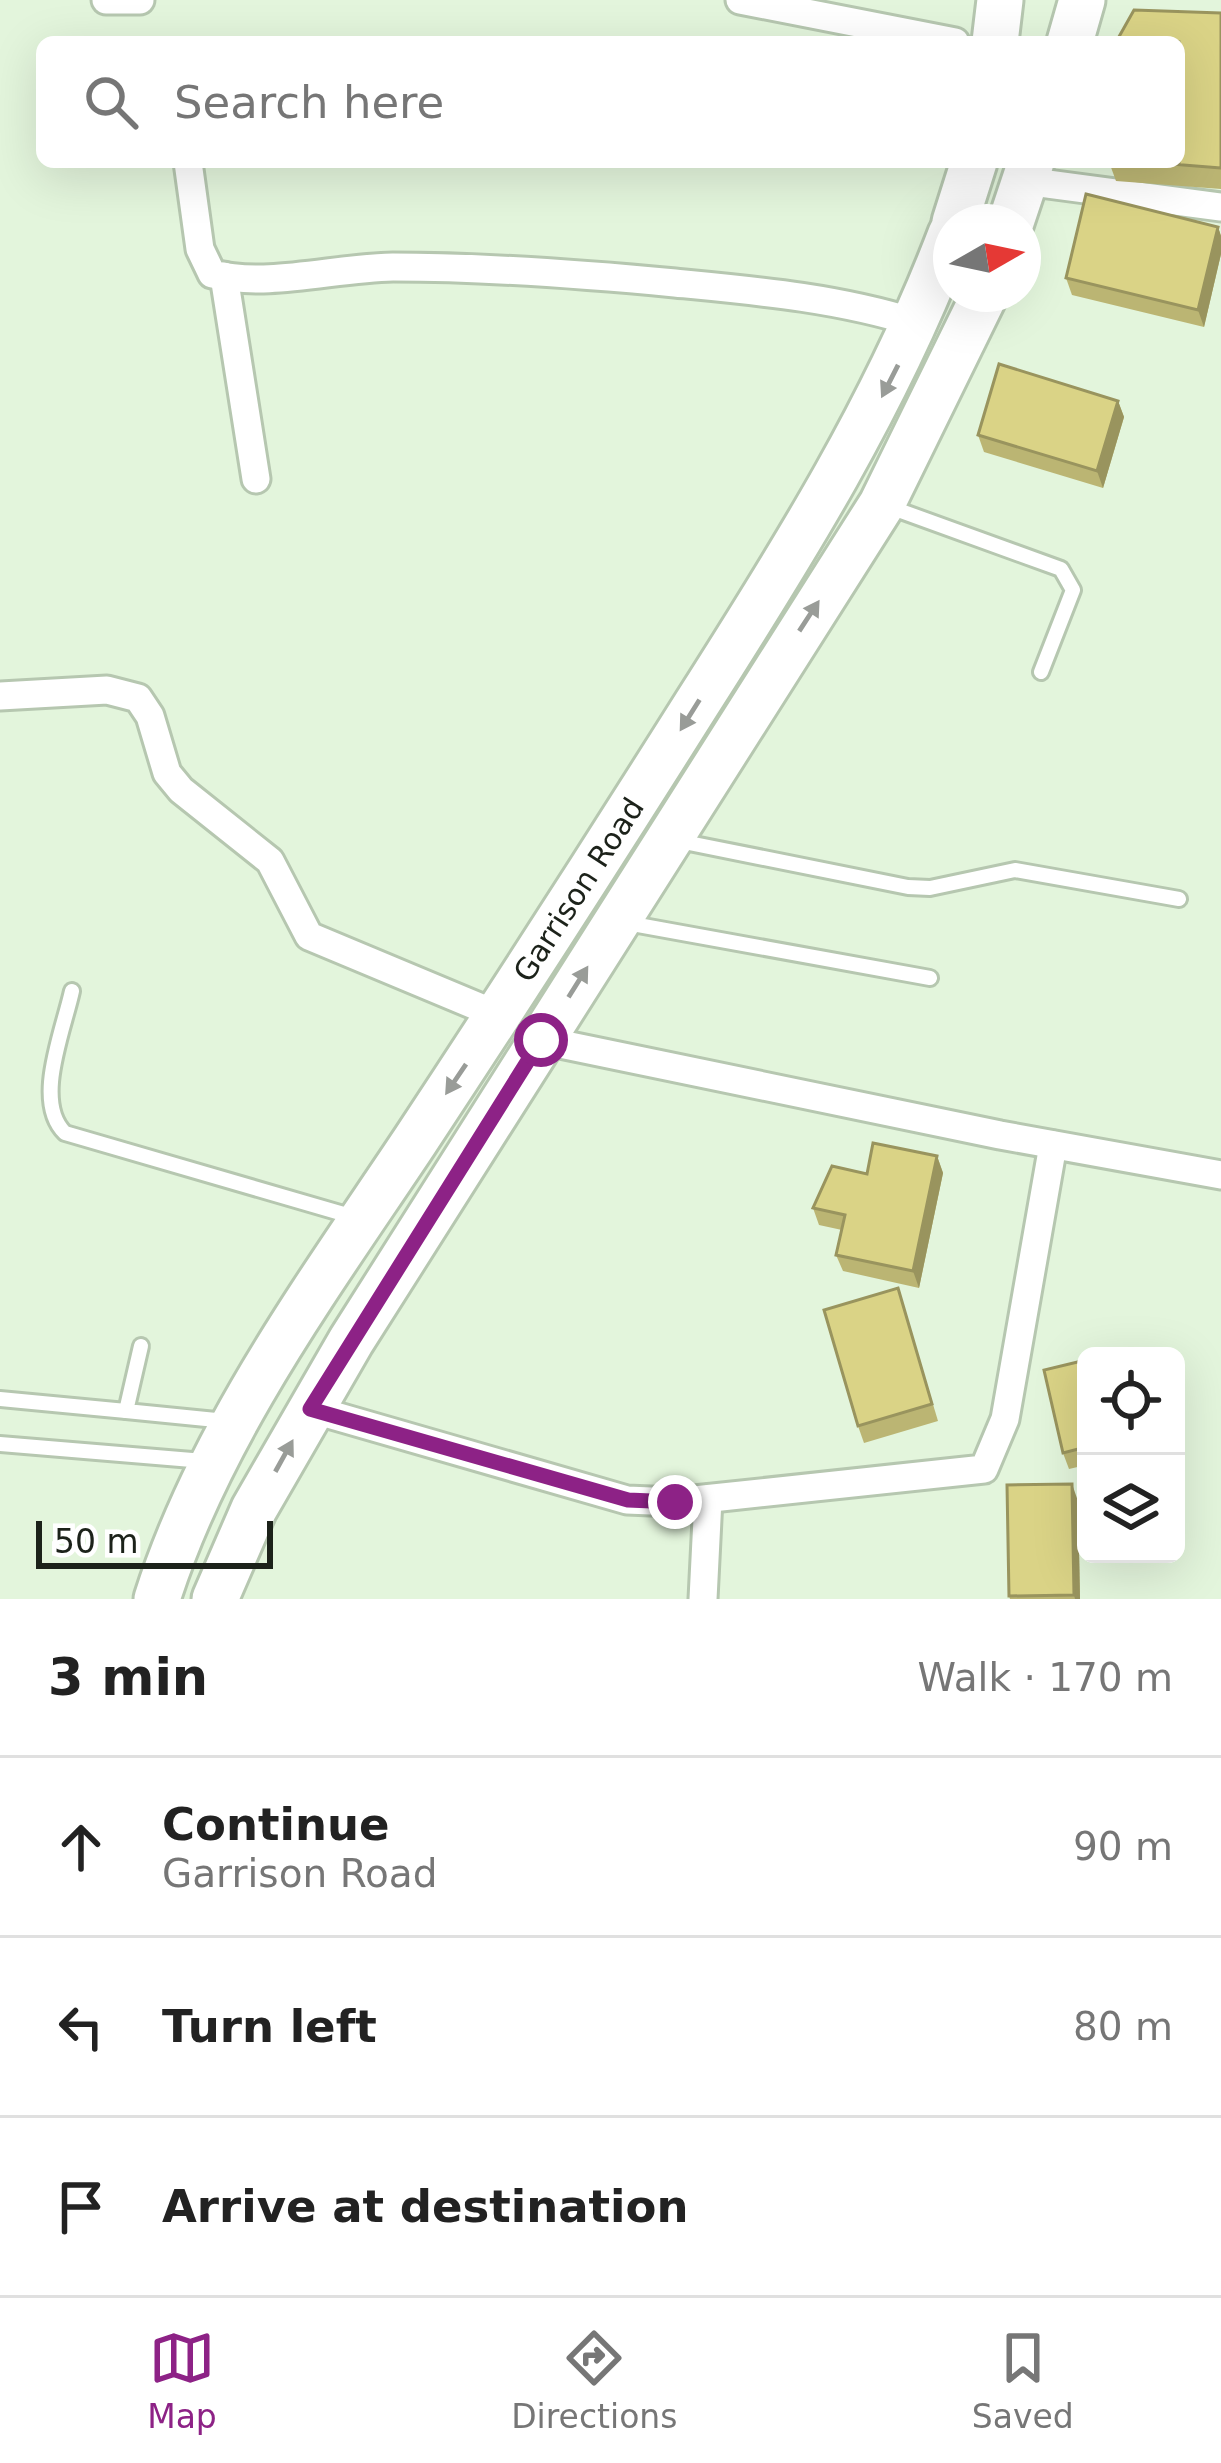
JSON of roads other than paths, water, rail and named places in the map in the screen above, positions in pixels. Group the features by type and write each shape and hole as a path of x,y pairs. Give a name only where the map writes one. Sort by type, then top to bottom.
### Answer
{"main road":[{"path":"996,36 1000,0"},
{"path":"1072,36 1082,0"},
{"path":"961,204 972,168"},
{"name":"Garrison Road","path":"157,1599 214,1462 362,1220 764,598 888,385 933,281"},
{"name":"Garrison Road","path":"215,1599 254,1508 310,1409 882,504 976,312"}],"street":[{"path":"106,0 140,0"},
{"path":"740,0 924,36"},
{"path":"189,168 200,249 212,274 238,280 386,267 527,269 812,297 857,304 917,323"},
{"path":"1022,188 1221,207"},
{"path":"224,277 256,479"},
{"path":"0,696 107,690 138,698 150,716 167,773 181,790 270,861 309,936 498,1015"},
{"path":"541,1040 1221,1175"},
{"path":"310,1409 628,1500 708,1499 984,1469 1005,1419 1053,1145"},
{"path":"704,1599 708,1499"}],"lane":[{"path":"882,504 1061,569 1073,590 1042,672"},
{"path":"668,838 908,887 930,888 993,870 1015,870 1179,899"},
{"path":"616,920 931,978"},
{"path":"72,991 50,1100 54,1122 65,1133 362,1220"},
{"path":"126,1411 141,1346"},
{"path":"0,1399 237,1423"},
{"path":"0,1444 214,1462"}]}
